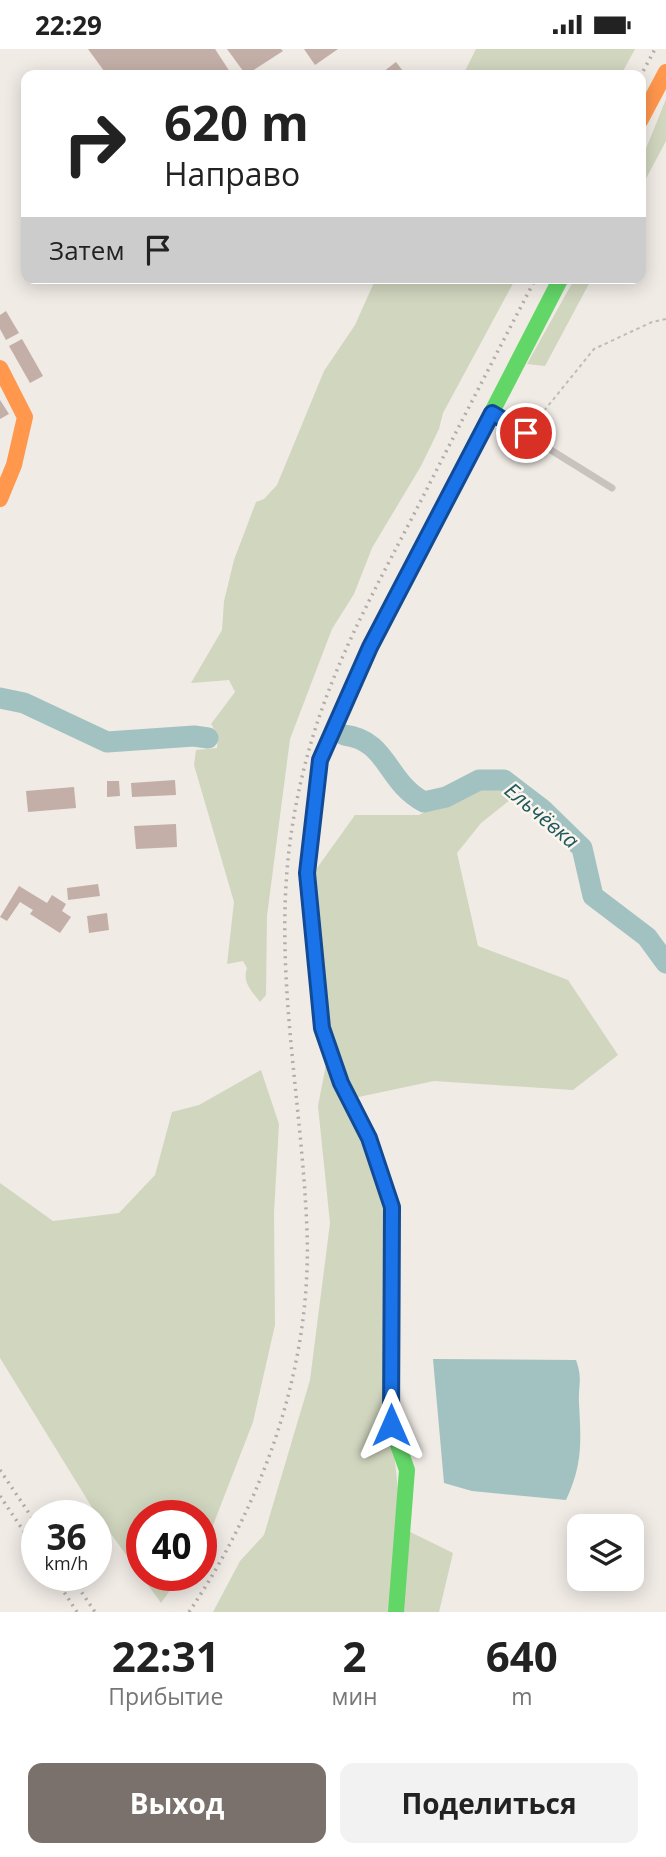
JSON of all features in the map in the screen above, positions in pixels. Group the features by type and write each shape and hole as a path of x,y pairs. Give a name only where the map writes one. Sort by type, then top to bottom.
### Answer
{"street":[{"path":"646,110 666,72"},
{"path":"396,1612 407,1470 391,1425 392,1207 369,1138 341,1083 322,1028 307,873 320,760 370,647 558,284"},
{"path":"0,368 25,417 14,465 0,499"}],"lane":[{"path":"492,413 612,488"}],"path":[{"path":"526,433 594,349 652,322 666,319"}],"green space":[{"path":"476,49 635,49 624,70 466,70"},
{"path":"666,99 666,141 646,179 646,149"},
{"path":"373,284 513,284 443,413 439,429 421,466 372,548 354,594 332,629 290,739 267,916 266,995 260,1002 247,982 247,968 243,961 227,964 234,902 194,765 196,750 217,748 218,735 211,724 235,692 229,680 191,683 222,630 224,601 234,560 256,502 264,499 277,485 324,371 355,325"},
{"path":"572,284 589,284 545,366 527,364"},
{"path":"488,780 520,792 481,823 457,853 478,946 568,980 618,1055 573,1090 434,1081 349,1099 392,1207 391,1424 402,1528 453,1553 439,1612 213,1612 240,1561 264,1535 310,1380 330,1223 318,1106 329,1049 307,882 355,815 419,815"},
{"path":"261,1070 279,1124 274,1213 275,1325 253,1422 217,1515 217,1500 126,1500 126,1555 112,1535 112,1500 87,1500 0,1358 0,1183 53,1221 119,1213 155,1175 172,1112 199,1105"},
{"path":"152,1591 170,1591 161,1603"}],"water":[{"path":"433,1359 576,1360 580,1377 580,1452 572,1487 566,1500 472,1491 444,1483"}],"building":[{"path":"88,49 215,49 229,70 103,70"},
{"path":"227,49 283,51 254,70 242,70"},
{"path":"304,49 338,49 315,65"},
{"path":"396,62 402,70 386,70"},
{"path":"6,311 19,333 6,340 0,329 0,315"},
{"path":"22,339 43,376 30,383 9,346"},
{"path":"0,400 9,414 0,419"},
{"path":"175,780 176,795 132,797 131,783"},
{"path":"107,781 119,781 120,796 107,797"},
{"path":"74,787 76,808 28,812 26,791"},
{"path":"176,824 177,847 136,849 134,826"},
{"path":"98,884 100,896 68,900 67,888"},
{"path":"19,886 47,903 52,895 66,904 62,911 71,917 60,933 30,914 33,910 20,902 7,921 0,917"},
{"path":"107,913 109,930 89,933 87,916"}],"waterway":[{"name":"Ельчёвка","path":"0,698 24,703 107,742 194,736 208,738"},
{"name":"Ельчёвка","path":"344,735 359,738 370,745 411,794 424,802 446,797 479,780 504,780 542,809 582,848 593,896 647,937 666,963"}],"railway":[{"path":"644,70 655,49"},
{"path":"189,1612 240,1525 261,1478 292,1382 301,1332 307,1231 286,979 285,929 286,879 300,784 324,705 354,631 533,284"},
{"path":"0,1470 21,1501"},
{"path":"0,1496 21,1527"},
{"path":"63,1591 77,1612"},
{"path":"81,1591 95,1612"}],"traffic: fast":[{"path":"446,501 558,284"},
{"path":"307,877 322,1028 341,1083 369,1138 392,1207 391,1425 407,1470 396,1612"}],"traffic: slow":[{"path":"646,110 666,72"},
{"path":"0,368 25,417 14,465 0,499"},
{"path":"307,877 320,760 370,647 446,501"}],"route":[{"path":"391,1425 392,1207 369,1138 341,1083 322,1028 314,969 307,873 320,760 370,647 492,413 526,433"}]}
